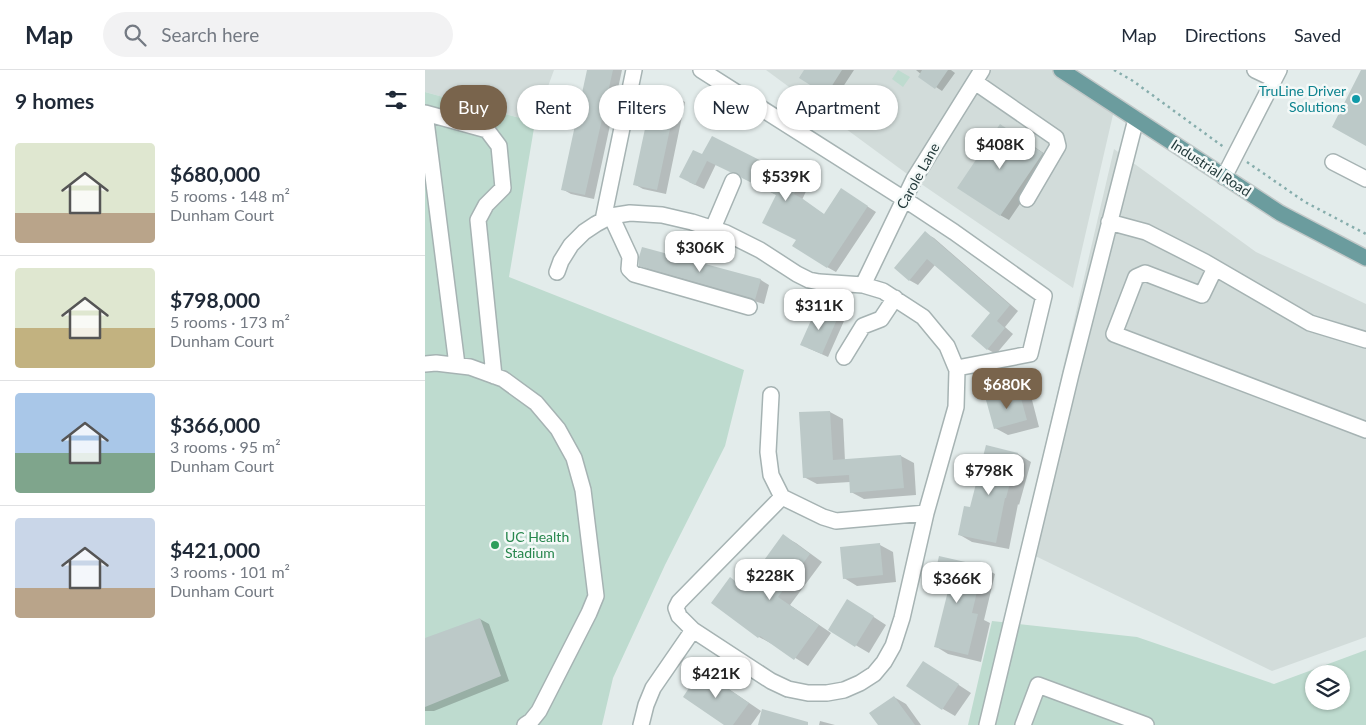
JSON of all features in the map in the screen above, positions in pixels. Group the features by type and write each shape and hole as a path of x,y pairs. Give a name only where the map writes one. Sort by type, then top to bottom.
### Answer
{"main road":[{"name":"Industrial Road","path":"1061,70 1280,213 1366,258"}],"street":[{"path":"634,70 607,218 630,257 629,269 634,274 749,307"},
{"path":"701,70 904,199 1045,296 1030,354 957,368"},
{"path":"1224,177 1277,75 1255,70"},
{"path":"978,76 1056,138 1058,146 1027,199"},
{"name":"Carole Lane","path":"863,285 914,180 978,76"},
{"path":"457,365 425,113 487,130 499,146 503,188 486,205 477,220 494,376"},
{"path":"992,723 1071,374 1135,119"},
{"path":"1333,162 1366,179"},
{"path":"713,228 733,181"},
{"path":"557,272 561,261 571,245 584,232 607,218 630,213 662,215 713,228 760,250 809,280 863,285 883,291 923,317 947,346 957,368 956,407 926,514 902,618 893,646 884,662 874,674 844,690 827,693 808,693 788,689 771,681 693,630 679,616 676,608 679,602 783,497"},
{"path":"1109,222 1146,232 1215,268 1310,323 1366,340"},
{"path":"1215,268 1202,295 1145,273 1135,277 1114,334 1366,430"},
{"path":"844,357 863,326 881,319 895,298"},
{"path":"425,364 436,363 470,367 503,379 536,403 558,428 574,458 583,490 596,596 539,712 531,722 525,725"},
{"path":"771,395 769,452 771,475 783,497 823,517 836,521 926,514"},
{"path":"641,725 653,688 693,630"},
{"path":"1023,725 1038,685 1146,725"}],"path":[{"path":"1114,70 1217,142"},
{"path":"1249,164 1305,202 1366,234"}],"shaded area":[{"path":"425,70 554,70 549,85 517,85 517,117 507,114 507,85 440,85 440,96 425,92"},
{"path":"766,70 1061,70 1115,106 1073,288 914,179 847,130 898,130 898,85 786,85"},
{"path":"1114,149 1256,252 1366,304 1366,637 1272,671 1021,549"}],"green space":[{"path":"898,70 910,77 903,87 892,79"},
{"name":"UC Health Stadium","path":"425,92 440,96 440,130 507,130 507,114 517,117 517,130 534,130 509,277 744,370 725,446 665,565 613,678 602,725 425,725"},
{"path":"992,621 1137,637 1274,684 1305,673 1305,710 1350,710 1350,665 1325,665 1366,650 1366,725 968,725"}],"building":[{"path":"587,70 613,70 610,85 599,85 600,130 585,195 561,190 574,130 589,130 589,85 584,85"},
{"path":"804,70 842,70 832,85 810,85 799,78"},
{"path":"922,70 948,70 935,89 918,77"},
{"name":"TruLine Driver Solutions","path":"1361,70 1366,70 1366,146 1332,127"},
{"path":"1000,124 1043,153 1000,216 957,188"},
{"path":"645,130 670,130 657,190 633,185"},
{"path":"712,136 801,181 794,194 824,214 841,188 868,206 827,268 792,246 796,240 762,223 776,195 742,178 737,173 730,172 707,161 695,185 679,177 693,150 702,154"},
{"path":"925,231 1010,305 997,321 1005,328 987,350 971,336 990,313 927,259 909,281 894,268"},
{"path":"642,247 761,279 755,300 639,266"},
{"path":"817,307 838,317 822,354 800,345"},
{"path":"1019,391 1027,420 994,429 986,400"},
{"path":"830,411 833,460 901,455 904,488 850,493 849,475 803,478 799,412"},
{"path":"986,445 1018,453 1005,498 996,543 958,535 964,506 970,507"},
{"path":"783,534 810,554 778,597 819,625 794,660 760,636 758,638 711,603 730,577 744,588"},
{"path":"880,543 883,575 843,579 840,547"},
{"path":"939,556 983,566 972,613 978,614 968,655 934,647 948,591 932,587"},
{"path":"847,599 874,616 855,647 828,630"},
{"path":"480,618 501,676 425,707 425,638"},
{"path":"923,661 959,684 942,710 906,686"},
{"path":"701,670 749,703 733,725 724,725 683,697"},
{"path":"894,696 915,725 878,725 869,713"},
{"path":"762,709 808,722 808,725 758,725"}],"place":[{"name":"TruLine Driver Solutions","path":"1356,99"},
{"name":"UC Health Stadium","path":"495,545"}]}
